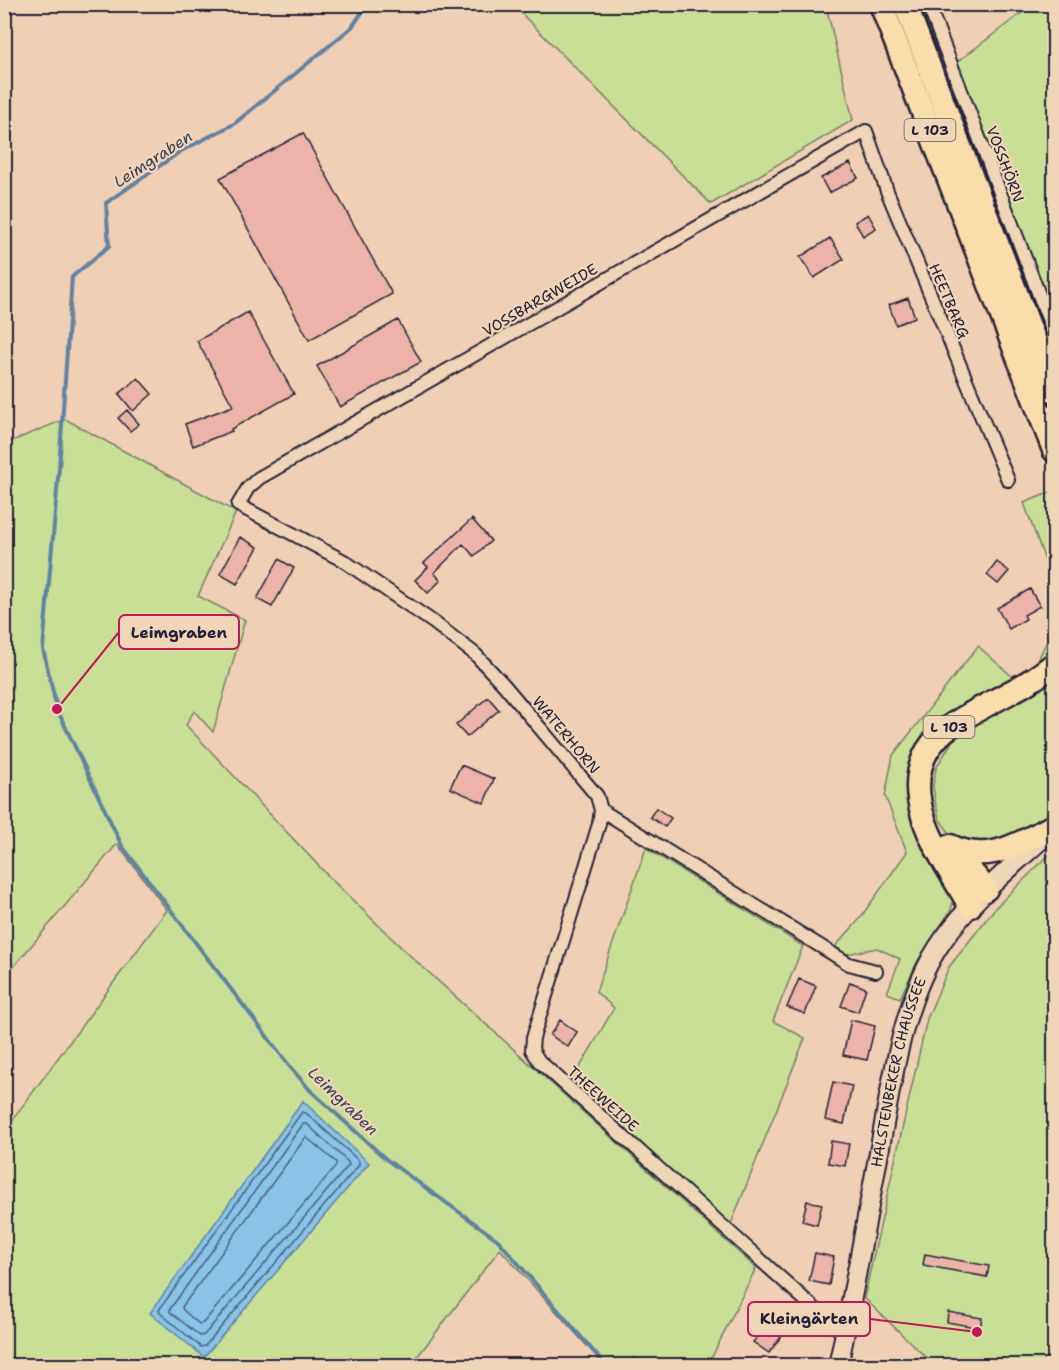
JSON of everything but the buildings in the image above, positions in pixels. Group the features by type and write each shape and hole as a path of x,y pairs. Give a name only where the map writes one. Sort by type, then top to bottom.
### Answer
{"highway":[{"name":"L 103","path":"881,4 1054,450"},
{"name":"L 103","path":"905,4 1054,391"},
{"name":"L 103","path":"970,906 947,868 919,803 918,778 925,755 936,738 951,725 1050,671"},
{"path":"924,819 986,889"},
{"path":"950,846 965,853 987,854 1054,827"}],"main road":[{"name":"HALSTENBEKER CHAUSSEE","path":"838,1365 892,1083 904,1030 922,979 942,941 970,906 1054,827"}],"street":[{"name":"VOSSHÖRN","path":"928,4 1054,334"},
{"name":"HEETBARG","path":"866,131 886,191 1008,480"},
{"name":"VOSSBARGWEIDE","path":"238,505 248,488 259,478 866,131"},
{"name":"WATERHORN","path":"238,505 344,561 475,654 597,796 602,810 849,964 876,971"},
{"name":"THEEWEIDE","path":"602,810 533,1038 532,1050 539,1061 556,1077 834,1326 845,1333"}],"green space":[{"path":"513,5 826,5 853,120 711,204"},
{"path":"1032,5 1054,5 1054,337 1048,339 944,72"},
{"path":"65,419 236,512 198,596 245,620 213,732 194,711 186,725 331,879 406,952 756,1268 708,1365 651,1365 634,1357 629,1365 604,1365 500,1249 411,1365 5,1365 5,1130 167,910 117,844 5,977 5,444"},
{"path":"1053,491 1054,498 1054,585 1024,503"},
{"path":"1054,626 1054,653 1044,664 914,762 953,900 951,910 918,960 900,998 887,993 900,959 877,948 847,954 834,948 858,921 907,852 885,796 893,755 978,646 1015,679 1038,660"},
{"path":"1054,682 1054,814 1010,840 975,846 951,835 940,820 933,785 936,768 953,740 1001,708"},
{"path":"646,848 803,946 773,1021 805,1038 731,1224 572,1081 614,1008 596,992"},
{"path":"1054,850 1054,1365 934,1365 864,1298 927,1019 949,967 996,907"}],"water":[{"path":"303,1101 369,1163 204,1357 150,1313"}],"waterway":[{"name":"Leimgraben","path":"368,4 352,27 234,124 181,151 106,203 109,246 72,277 59,468 43,649 57,709 122,846 291,1068 310,1090 387,1160 498,1240 606,1366"}],"place":[{"name":"Leimgraben","path":"57,709"},
{"name":"Kleingärten","path":"977,1332"}]}
